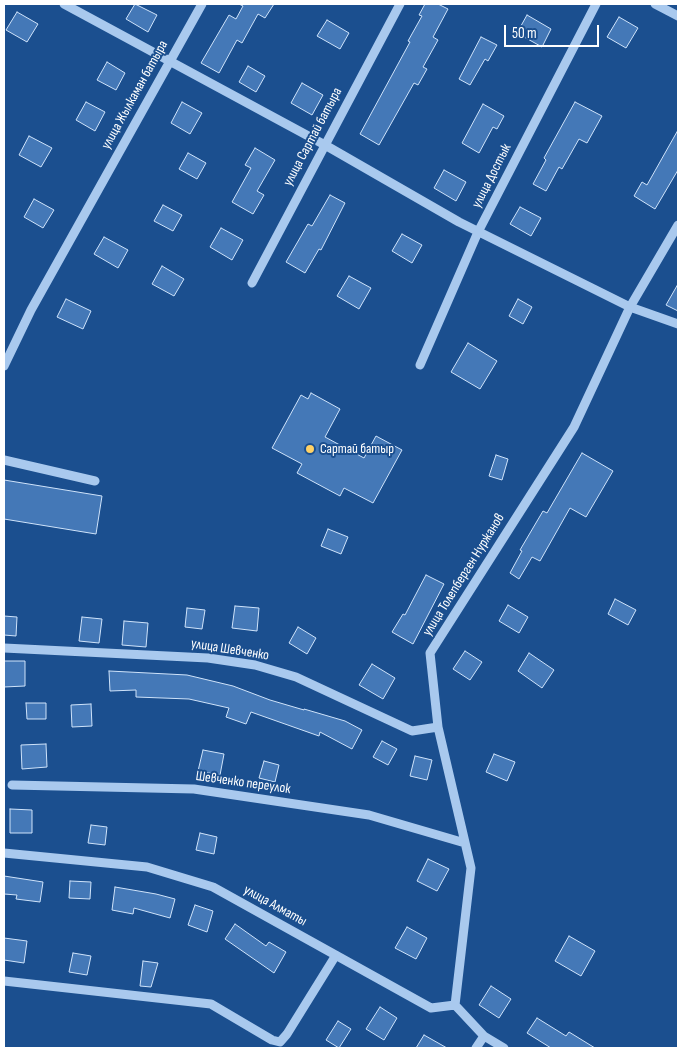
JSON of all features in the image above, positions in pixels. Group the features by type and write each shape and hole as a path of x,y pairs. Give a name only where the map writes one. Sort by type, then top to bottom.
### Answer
{"street":[{"path":"64,4 171,60 478,232 630,307 678,324"},
{"name":"улица Жылкаман батыра","path":"4,366 31,310 202,4"},
{"name":"улица Сартай батыра","path":"252,283 400,4"},
{"name":"улица Достык","path":"420,365 478,232 596,4"},
{"path":"655,4 678,16"},
{"name":"улица Толепберген Нуржанов","path":"455,1005 471,868 438,728 430,653 574,427 630,307 678,225"},
{"path":"4,460 95,481"},
{"name":"улица Шевченко","path":"4,648 208,658 256,665 296,677 412,731 438,728"},
{"name":"Шевченко переулок","path":"12,785 194,789 369,814 465,843"},
{"name":"улица Алматы","path":"4,853 147,867 213,887 431,1008 455,1005"},
{"path":"4,981 212,1004 272,1040 280,1042 287,1034 336,955"},
{"path":"455,1005 484,1036 504,1048"},
{"path":"476,1048 484,1036"}],"building":[{"path":"135,4 157,15 148,32 126,19"},
{"path":"239,4 274,4 265,18 258,14 242,43 237,40 219,73 201,63 229,15 236,19 243,6"},
{"path":"425,4 438,4 448,9 433,37 438,40 423,67 427,69 418,85 414,83 379,145 360,134 410,42 408,41 422,16 419,15"},
{"path":"17,12 38,24 27,42 6,30"},
{"path":"527,15 551,29 542,47 517,33"},
{"path":"619,17 638,28 626,48 607,37"},
{"path":"327,20 349,33 340,49 317,36"},
{"path":"481,37 497,45 488,61 485,59 470,85 459,79"},
{"path":"107,62 125,73 116,90 97,80"},
{"path":"248,66 265,76 256,92 239,82"},
{"path":"302,83 323,95 312,115 291,103"},
{"path":"86,102 105,112 95,131 76,120"},
{"path":"182,102 202,113 190,134 171,123"},
{"path":"575,102 602,116 587,143 579,139 562,169 559,167 546,191 533,184 546,160 544,158"},
{"path":"483,104 504,116 497,129 493,127 479,153 462,143"},
{"path":"678,130 678,170 655,209 634,196 642,182 647,185"},
{"path":"29,136 52,148 41,167 19,155"},
{"path":"255,148 275,160 257,191 264,195 253,214 232,202 251,168 245,165"},
{"path":"188,153 206,163 197,179 179,169"},
{"path":"444,170 466,182 456,201 434,188"},
{"path":"330,195 345,203 321,250 319,249 305,273 286,262 308,224 312,226"},
{"path":"34,199 54,210 43,228 24,217"},
{"path":"163,205 182,215 173,231 154,221"},
{"path":"520,207 541,218 531,236 510,224"},
{"path":"221,228 243,240 232,260 210,247"},
{"path":"402,234 422,245 412,263 392,251"},
{"path":"104,237 128,250 118,268 94,254"},
{"path":"162,266 184,279 174,296 152,284"},
{"path":"349,276 371,288 359,309 337,296"},
{"path":"678,284 678,311 666,305"},
{"path":"66,299 91,311 83,329 57,317"},
{"path":"518,299 532,307 523,324 509,316"},
{"path":"468,343 497,361 480,389 451,372"},
{"name":"Сартай батыр","path":"311,393 340,409 325,437 364,458 376,436 402,450 373,503 344,488 340,496 297,473 302,464 272,448 301,395 308,399"},
{"path":"582,453 613,471 586,517 570,508 540,561 532,557 519,579 510,573 522,551 520,550 543,511 547,513"},
{"path":"496,455 508,459 502,480 489,476"},
{"path":"4,480 102,496 96,534 4,519"},
{"path":"328,529 348,537 341,554 321,546"},
{"path":"426,575 444,584 413,644 392,632 403,614 405,615"},
{"path":"615,599 636,610 628,625 608,614"},
{"path":"508,605 528,617 519,633 499,621"},
{"path":"235,606 259,608 257,631 232,628"},
{"path":"187,608 205,610 202,629 185,627"},
{"path":"4,616 17,617 16,636 4,635"},
{"path":"82,617 102,619 99,643 79,641"},
{"path":"124,621 148,623 146,647 122,645"},
{"path":"298,627 316,638 307,654 289,643"},
{"path":"465,651 482,662 470,680 453,669"},
{"path":"529,653 554,670 542,688 518,671"},
{"path":"4,661 25,661 25,686 4,687"},
{"path":"372,664 395,678 383,699 359,685"},
{"path":"109,671 187,675 233,686 270,700 345,721 362,730 352,749 320,732 319,736 251,712 246,724 226,717 229,708 189,699 136,697 136,690 110,691"},
{"path":"26,703 46,703 46,719 27,719"},
{"path":"91,704 92,726 72,727 71,705"},
{"path":"382,741 397,749 388,765 373,757"},
{"path":"46,744 47,767 22,769 21,745"},
{"path":"203,750 224,754 220,775 198,771"},
{"path":"494,754 515,762 507,781 486,772"},
{"path":"415,756 432,760 427,780 410,776"},
{"path":"264,761 279,765 275,782 259,778"},
{"path":"10,809 32,810 32,833 10,833"},
{"path":"91,825 107,827 105,845 88,843"},
{"path":"200,833 217,837 214,854 196,850"},
{"path":"428,859 449,869 437,891 417,881"},
{"path":"4,876 43,882 40,902 16,899 17,895 4,894"},
{"path":"70,881 91,882 90,899 69,898"},
{"path":"115,887 175,899 170,918 134,908 133,914 112,910"},
{"path":"195,905 213,911 207,932 188,925"},
{"path":"235,924 266,946 269,942 286,952 274,973 225,939"},
{"path":"407,927 427,938 416,959 395,948"},
{"path":"569,936 595,951 581,976 555,961"},
{"path":"4,938 27,941 24,963 4,960"},
{"path":"73,953 91,956 87,975 69,972"},
{"path":"143,961 158,963 151,987 140,986"},
{"path":"491,986 511,999 499,1018 479,1005"},
{"path":"380,1007 397,1018 384,1040 366,1029"},
{"path":"537,1018 566,1036 569,1032 595,1048 551,1048 527,1033"},
{"path":"338,1021 351,1029 339,1048 326,1040"},
{"path":"424,1035 447,1048 416,1048"}],"place":[{"name":"Сартай батыр","path":"310,449"}]}
